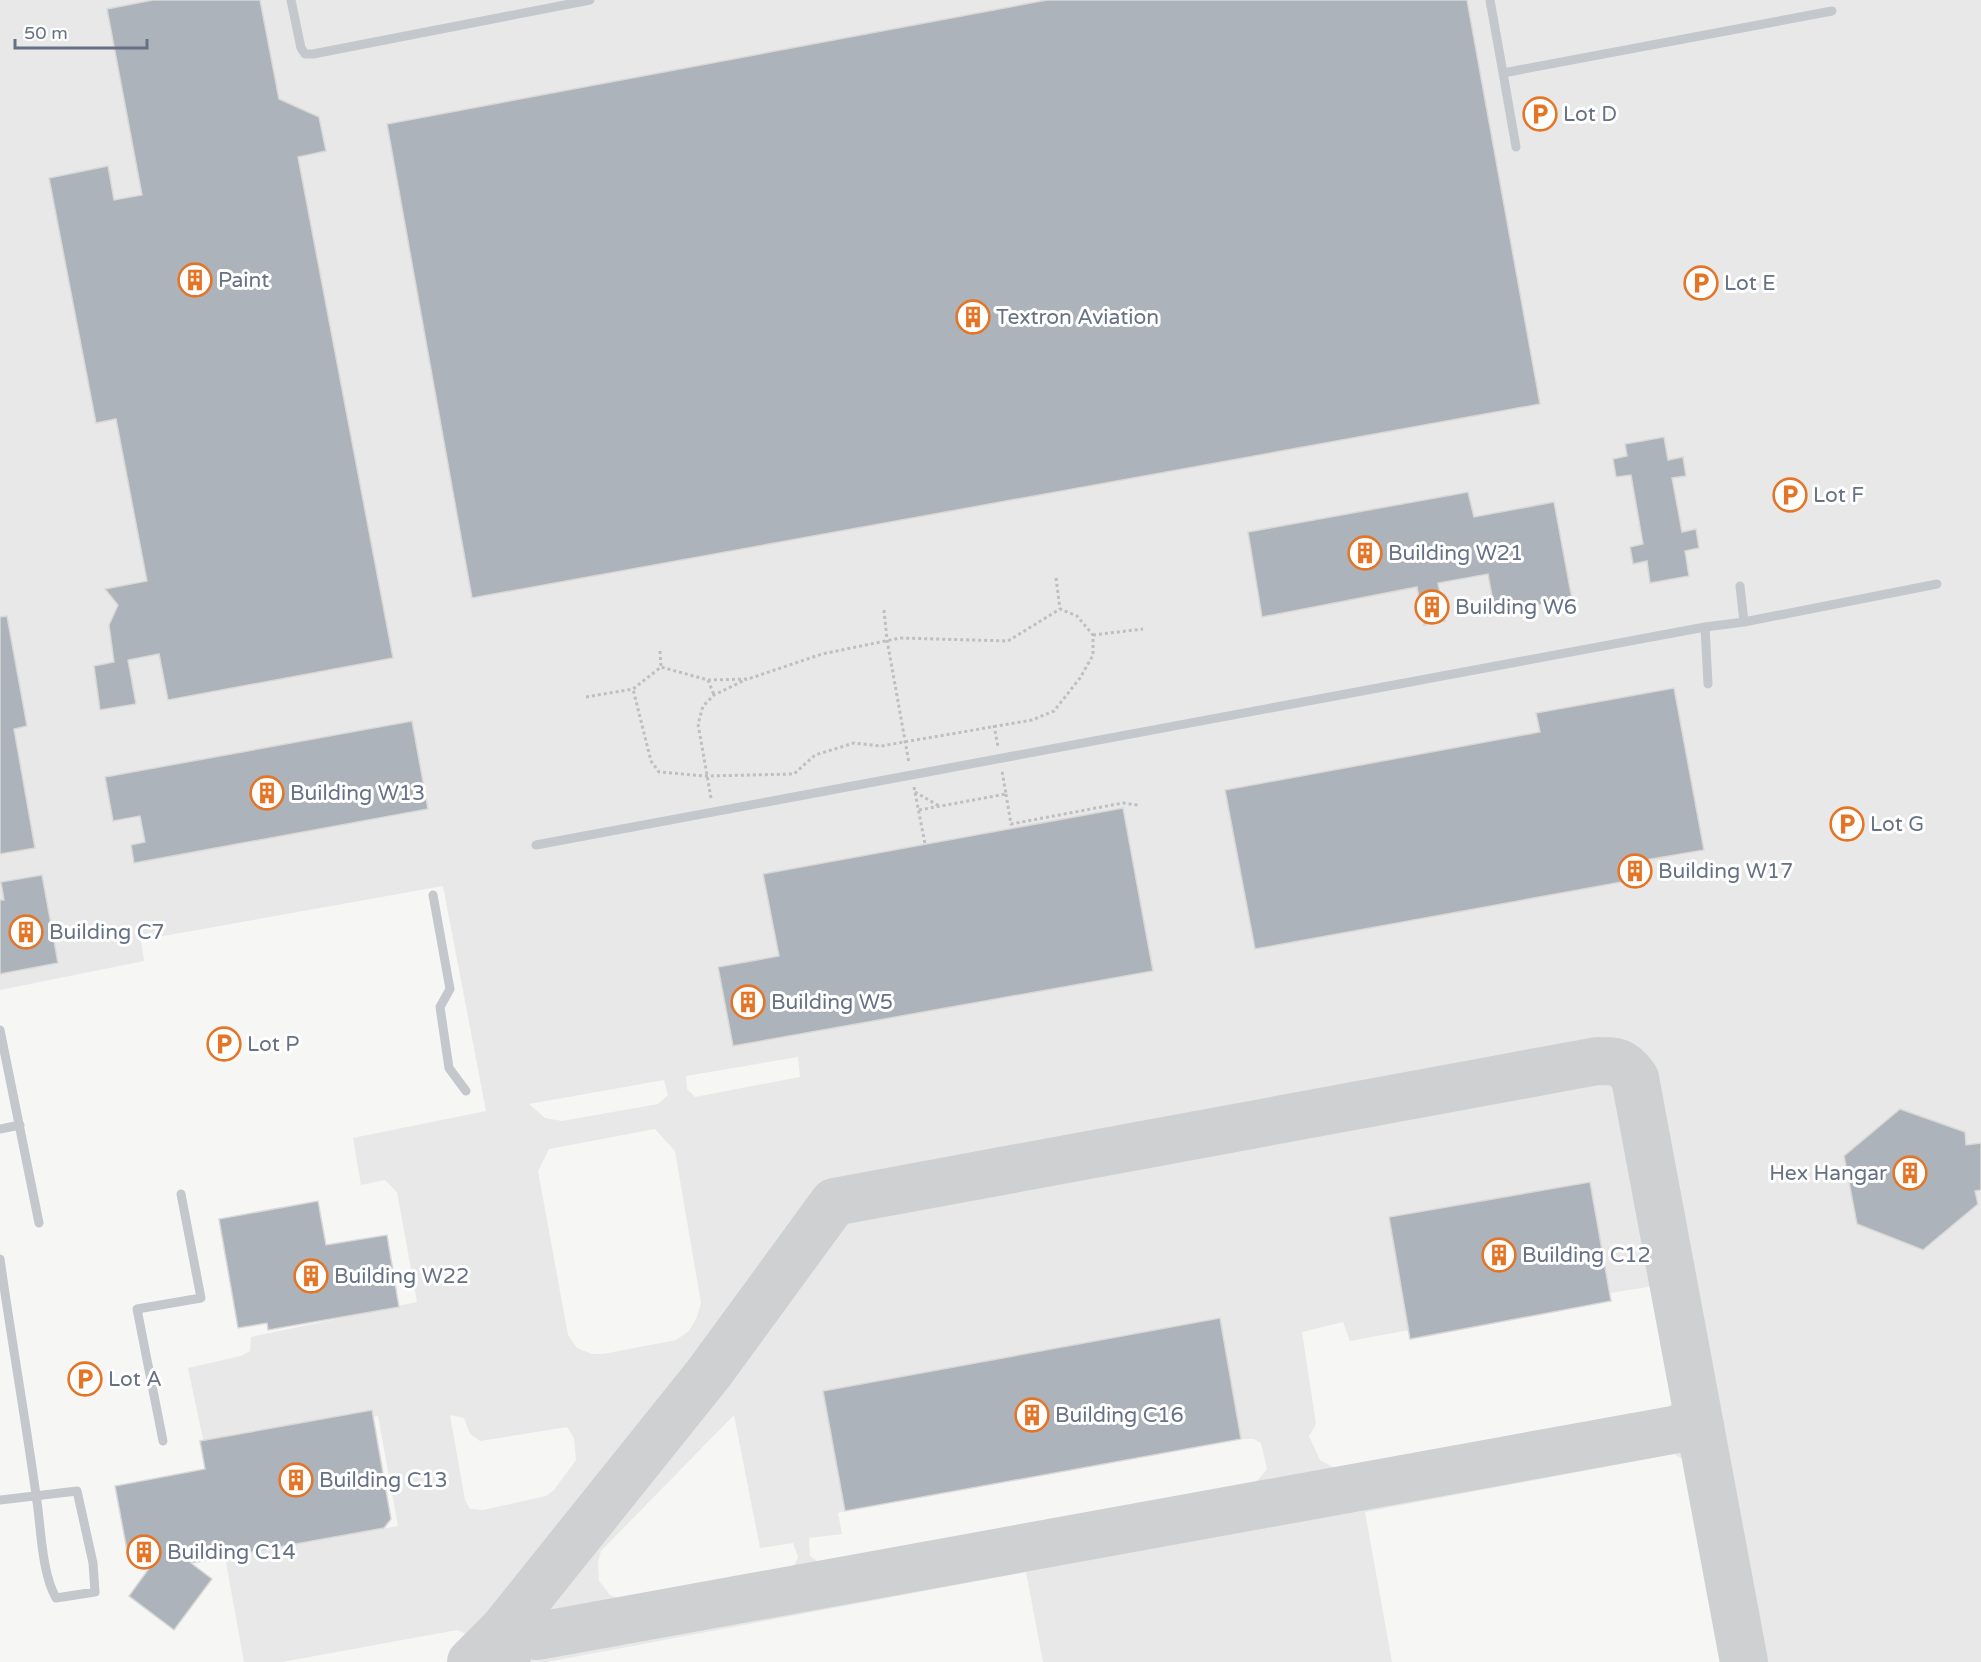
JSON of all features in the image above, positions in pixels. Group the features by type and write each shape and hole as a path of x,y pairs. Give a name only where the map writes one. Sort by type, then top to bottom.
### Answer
{"lane":[{"path":"291,0 301,48 305,54 590,0"},
{"path":"1490,0 1516,147"},
{"path":"1503,73 1832,11"},
{"path":"536,845 1705,627 1744,622 1937,584"},
{"path":"1740,586 1744,622"},
{"path":"1705,627 1708,684"},
{"path":"433,895 450,989 440,1007 449,1068 466,1091"},
{"path":"0,1030 39,1223"},
{"path":"0,1129 20,1125"},
{"path":"163,1441 137,1309 201,1298 181,1194"},
{"path":"0,1259 36,1494 46,1570 56,1598 95,1592 93,1563 77,1491 36,1494 0,1500"}],"path":[{"path":"1056,578 1060,609"},
{"path":"633,689 651,761 659,772 706,776 794,774 815,755 854,743 881,746 1032,720 1054,711 1080,678 1093,655 1093,635 1077,616 1060,609"},
{"path":"712,806 698,724 703,706 714,694 748,679 822,654 887,640 900,638 1008,641 1060,609"},
{"path":"884,610 887,640 925,844"},
{"path":"1093,635 1143,629"},
{"path":"660,651 661,667"},
{"path":"661,667 708,680 748,679"},
{"path":"586,697 633,689 661,667"},
{"path":"708,680 714,694"},
{"path":"994,725 1011,824 1122,803 1138,805"},
{"path":"915,792 939,806"},
{"path":"919,810 1006,794"}],"shaded area":[{"path":"0,0 1981,0 1981,1662 1727,1662 1693,1475 1686,1461 1674,1454 1365,1512 1392,1662 1043,1662 1026,1572 547,1662 473,1662 468,1635 457,1630 282,1662 244,1662 225,1557 398,1526 378,1416 204,1444 188,1368 241,1356 250,1351 251,1337 417,1302 397,1192 385,1180 361,1185 353,1138 486,1111 443,886 141,940 144,961 0,990","holes":["798,1057 800,1077 695,1097 687,1089 686,1076","664,1080 668,1095 658,1104 562,1121 545,1118 529,1104","655,1129 675,1151 701,1303 697,1317 689,1331 676,1340 603,1354 592,1354 577,1348 568,1335 538,1171 549,1149","1590,1182 1610,1293 1661,1285 1680,1387 1677,1398 1666,1409 1334,1468 1320,1460 1309,1436 1316,1424 1302,1332 1343,1322 1350,1341 1409,1330 1390,1217","1220,1319 1241,1439 1254,1439 1261,1443 1267,1469 1258,1480 1249,1485 820,1563 810,1556 809,1538 842,1534 838,1513 845,1511 823,1392","450,1415 464,1418 470,1434 480,1441 567,1427 574,1438 576,1460 554,1490 546,1496 483,1510 470,1509 465,1500","734,1415 760,1548 793,1543 798,1557 793,1568 622,1599 610,1595 599,1581 598,1562 601,1551"]}],"building":[{"name":"Paint","path":"153,0 260,0 279,99 319,117 326,151 298,157 393,658 168,700 159,654 128,660 136,704 100,710 94,666 114,662 109,625 118,605 105,589 147,581 116,419 96,423 49,178 108,166 114,200 142,195 107,9"},
{"name":"Textron Aviation","path":"1047,0 1467,0 1540,404 472,598 387,124"},
{"path":"1664,437 1668,460 1683,457 1686,476 1672,478 1682,532 1696,529 1699,548 1685,551 1689,576 1650,583 1647,561 1633,564 1630,547 1643,544 1631,475 1616,477 1613,459 1627,456 1625,444"},
{"name":"Building W21","path":"1468,492 1474,517 1554,502 1572,599 1495,613 1488,574 1438,583 1445,621 1424,625 1417,587 1262,617 1248,532"},
{"path":"7,616 27,726 14,729 35,848 0,854 0,617"},
{"path":"1674,688 1704,850 1645,860 1649,877 1255,949 1225,790 1540,732 1536,713"},
{"name":"Building W13","path":"412,721 428,809 134,863 131,845 145,842 140,816 113,821 105,777"},
{"path":"1123,808 1153,971 733,1046 718,967 779,956 763,874"},
{"name":"Building C7","path":"42,875 58,963 0,974 0,900 4,900 1,882"},
{"name":"Hex Hangar","path":"1900,1109 1965,1132 1966,1145 1981,1143 1981,1190 1975,1191 1978,1204 1923,1250 1857,1224 1844,1156"},
{"name":"Building C12","path":"1590,1182 1611,1301 1410,1339 1389,1217"},
{"name":"Building W22","path":"318,1201 326,1245 387,1235 399,1307 268,1330 267,1323 238,1328 219,1219"},
{"name":"Building C16","path":"1220,1318 1241,1439 845,1511 823,1391"},
{"name":"Building C13","path":"372,1410 391,1519 384,1528 191,1563 212,1579 174,1630 129,1596 158,1556 129,1561 115,1486 205,1469 200,1441"}],"taxiway":[{"path":"471,1662 503,1630 709,1373 834,1202 1597,1061 1619,1063 1627,1068 1635,1078 1744,1662"},
{"path":"507,1656 503,1630 538,1636 1700,1425"}],"place":[{"name":"Lot D","path":"1540,114"},
{"name":"Paint","path":"195,280"},
{"name":"Lot E","path":"1701,283"},
{"name":"Textron Aviation","path":"973,317"},
{"name":"Lot F","path":"1790,495"},
{"name":"Building W21","path":"1365,553"},
{"name":"Building W6","path":"1432,607"},
{"name":"Building W13","path":"267,793"},
{"name":"Lot G","path":"1847,824"},
{"name":"Building W17","path":"1635,871"},
{"name":"Building C7","path":"26,932"},
{"name":"Building W5","path":"748,1002"},
{"name":"Lot P","path":"224,1044"},
{"name":"Hex Hangar","path":"1910,1173"},
{"name":"Building C12","path":"1499,1255"},
{"name":"Building W22","path":"311,1276"},
{"name":"Lot A","path":"85,1379"},
{"name":"Building C16","path":"1032,1415"},
{"name":"Building C13","path":"296,1480"},
{"name":"Building C14","path":"144,1552"}]}
